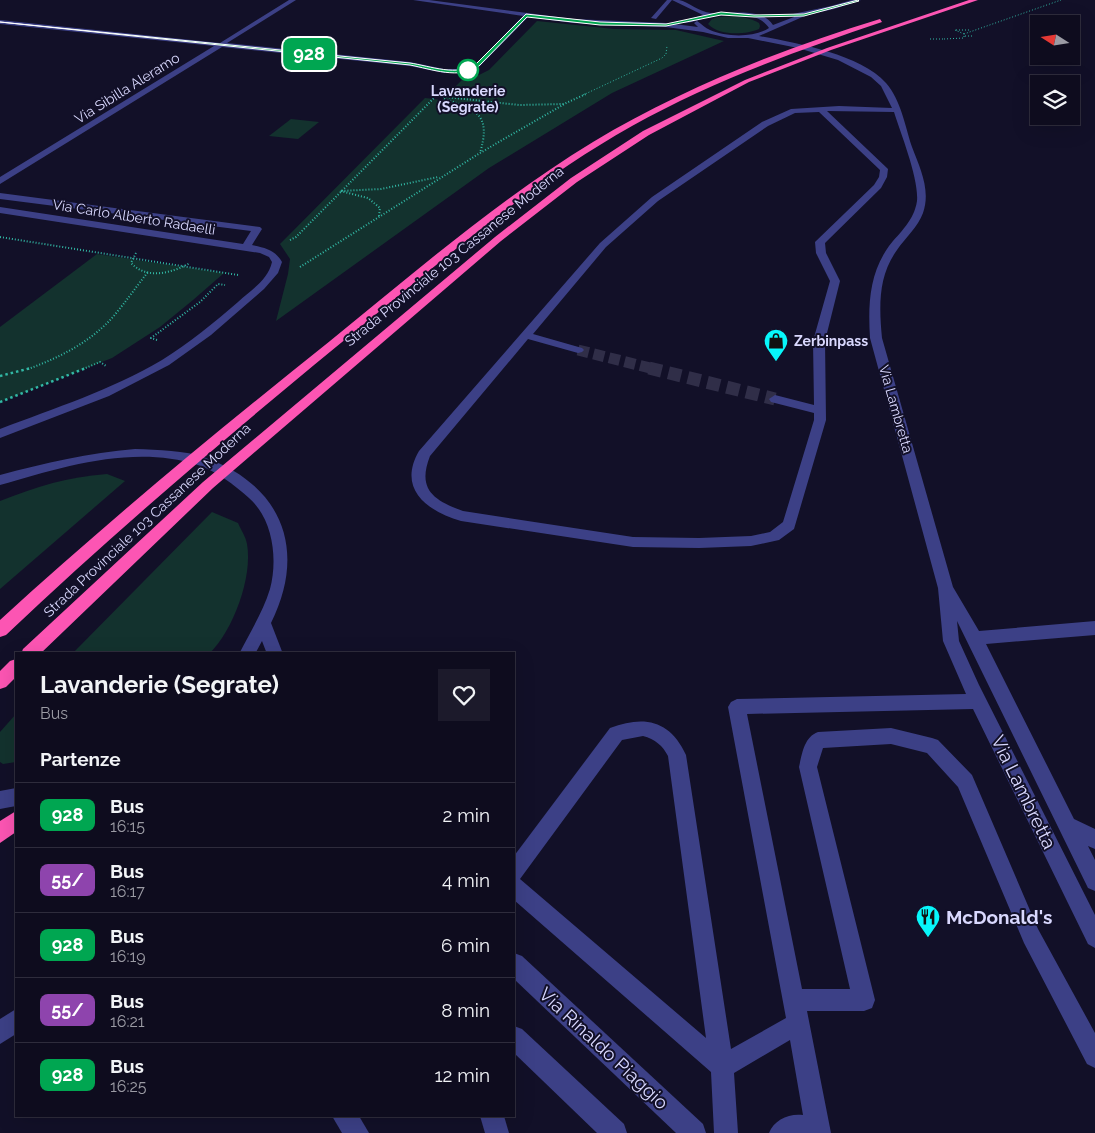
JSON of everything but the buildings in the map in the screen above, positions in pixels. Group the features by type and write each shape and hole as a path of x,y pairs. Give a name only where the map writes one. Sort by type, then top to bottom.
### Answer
{"highway":[{"name":"Strada Provinciale 103 Cassanese Moderna","path":"0,630 89,548 185,464 496,213 560,166 627,125 730,74 813,43 944,0"},
{"name":"Strada Provinciale 103 Cassanese Moderna","path":"31,652 113,572 208,485 498,239 574,180 646,133 747,81 829,49 975,0"},
{"path":"0,682 15,667"},
{"path":"0,833 15,821"}],"street":[{"name":"Via Sibilla Aleramo","path":"0,181 293,0"},
{"path":"416,0 526,16 600,23 666,25 704,30 724,35 746,36 770,29 804,15 858,0"},
{"path":"654,18 670,0"},
{"path":"675,0 709,15"},
{"path":"490,11 498,5"},
{"path":"666,25 699,19 709,15 734,13 772,16"},
{"path":"779,16 804,15"},
{"path":"0,22 410,64 456,72 472,69 478,65 526,16"},
{"name":"Via Lambretta","path":"754,16 767,20 774,38 852,65 874,76 883,84 895,110 919,175 922,194 916,218 892,250 879,273 874,300 876,338 946,588 951,641 1095,937"},
{"path":"699,19 697,24 704,30"},
{"name":"Via Lambretta","path":"746,36 786,43"},
{"path":"821,109 884,169 883,178 878,186 820,242 821,253 835,281 819,340 820,420 789,524 774,536 751,541 699,544 633,542 461,516 442,509 430,501 421,491 417,478 418,466 424,454 603,245 655,200 765,124 794,111 821,109 895,110"},
{"path":"0,196 257,229 246,248"},
{"path":"21,213 42,200"},
{"name":"Via Carlo Alberto Radaelli","path":"0,210 263,250"},
{"path":"0,434 110,391 165,363 219,324 273,273 277,267 276,258 263,250"},
{"path":"526,335 578,350"},
{"path":"775,399 820,410"},
{"path":"0,480 80,458 113,454 153,453 200,462 228,473 250,489 264,505 280,541 281,562 278,589 248,652"},
{"name":"Via Lambretta","path":"946,588 975,638 996,684 1095,881"},
{"path":"263,622 274,652"},
{"path":"975,638 1095,628"},
{"path":"818,1133 737,708 979,701"},
{"path":"515,871 616,734 636,727 648,729 667,739 677,755 722,1067 726,1133"},
{"path":"794,1000 864,1000 808,768 813,748 818,740 891,736 932,746 966,781 1031,936 1095,1056"},
{"path":"0,800 15,797"},
{"path":"1066,825 1095,839"},
{"path":"515,888 722,1067"},
{"name":"Via Rinaldo Piaggio","path":"515,965 694,1133"},
{"path":"0,1033 15,1021"},
{"path":"722,1067 798,1023"},
{"path":"515,1038 615,1133"},
{"path":"345,1117 357,1133"},
{"path":"492,1117 497,1133"},
{"path":"781,1133 789,1127 796,1126 818,1133"}],"path":[{"path":"955,30 971,30 1061,0"},
{"path":"971,30 965,35 974,36"},
{"path":"273,273 288,274 480,153 566,103 662,58 666,54 668,44"},
{"path":"263,250 296,237 450,82 456,72"},
{"path":"436,96 519,105 566,103"},
{"path":"436,96 464,104 485,121 486,137 480,153"},
{"path":"340,191 380,189 444,176"},
{"path":"340,191 360,195 375,201 380,208 379,217"},
{"path":"0,237 131,260 238,275"},
{"path":"136,252 131,260 132,265 136,269 148,272 166,272 193,261"},
{"path":"0,376 12,374 56,357 90,338 108,322 148,272"},
{"path":"160,341 152,338 200,302 218,284 228,286"},
{"path":"0,402 100,362 112,370"}],"green space":[{"path":"718,17 744,18 759,23 760,26 759,29 740,33 719,31 708,24 712,19"},
{"path":"537,21 614,29 676,30 724,41 612,93 489,168 276,321 290,259 280,244 425,98 442,100 464,78 479,75 489,70"},
{"path":"291,119 319,122 298,139 269,136"},
{"path":"97,254 224,273 160,327 112,358 0,402 0,327"},
{"path":"107,474 125,481 0,589 0,501 53,483 79,477"},
{"path":"212,512 238,523 245,536 248,557 244,587 226,632 211,652 74,652"},
{"path":"15,715 15,762 3,764 0,762 0,732"}],"tunnel":[{"path":"578,350 654,369"},
{"path":"649,368 775,399"}],"bus line":[{"name":"928","path":"0,22 208,42 227,46 410,64 450,72 462,72 478,65 526,16 600,23 666,25 721,14 754,16 804,15 858,0"}],"place":[{"name":"Lavanderie (Segrate)","path":"468,70"},
{"name":"Zerbinpass","path":"776,362"},
{"name":"McDonald's","path":"928,938"}]}
